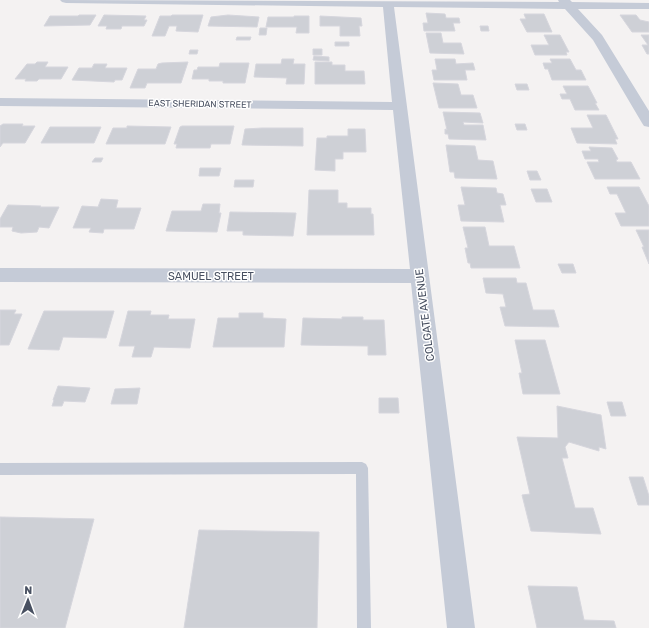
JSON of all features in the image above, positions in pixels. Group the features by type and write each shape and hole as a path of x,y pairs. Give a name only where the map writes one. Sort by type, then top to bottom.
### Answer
{"street":[{"path":"66,0 388,3 566,2 649,6"},
{"path":"566,2 598,38 649,124"},
{"name":"COLGATE AVENUE","path":"388,3 461,628"},
{"name":"EAST SHERIDAN STREET","path":"0,102 400,106"},
{"name":"SAMUEL STREET","path":"0,276 421,276"}],"lane":[{"path":"0,469 362,468 364,628"}],"building":[{"path":"426,13 445,14 446,18 459,18 460,23 453,23 455,31 424,31 423,23 428,23"},
{"path":"524,14 544,14 552,32 527,32 520,19 526,19"},
{"path":"96,15 90,25 44,26 50,16"},
{"path":"104,15 146,16 144,20 147,20 144,26 122,26 121,29 106,29 107,26 98,26"},
{"path":"203,15 198,32 176,31 177,26 169,26 165,36 152,36 160,16"},
{"path":"228,15 259,17 257,27 208,26 211,17"},
{"path":"620,15 636,15 640,20 649,22 649,32 632,32"},
{"path":"309,16 309,33 296,33 297,27 266,27 268,17"},
{"path":"320,16 361,18 362,26 359,26 360,36 340,36 340,26 320,26"},
{"path":"480,26 488,26 489,31 481,31"},
{"path":"260,28 267,28 266,35 259,35"},
{"path":"426,33 441,33 443,43 461,43 464,54 430,53"},
{"path":"544,35 560,35 569,52 566,52 567,55 535,55 531,45 549,45"},
{"path":"641,35 649,35 649,54 647,54 642,45 648,45"},
{"path":"237,37 251,37 250,40 236,40"},
{"path":"335,42 349,42 349,46 335,46"},
{"path":"313,49 322,49 322,55 313,55"},
{"path":"190,50 198,50 197,54 189,54"},
{"path":"314,56 329,57 329,61 313,60"},
{"path":"282,59 294,59 293,64 305,64 304,84 286,84 287,78 254,77 256,64 281,64"},
{"path":"435,59 455,59 456,64 473,63 475,70 465,70 467,80 434,80 432,70 437,70"},
{"path":"550,59 570,59 576,70 581,70 586,80 552,80 548,69 545,69 543,63 552,63"},
{"path":"37,62 48,62 45,67 68,67 61,79 39,79 37,81 25,81 26,79 15,79 27,64 35,64"},
{"path":"188,62 181,83 147,83 145,88 130,88 138,69 156,69 158,64 162,63"},
{"path":"315,62 332,62 332,65 345,65 345,71 364,71 365,84 315,84"},
{"path":"220,63 249,63 245,83 223,83 223,81 209,81 209,79 192,79 194,70 197,70 198,67 219,67"},
{"path":"94,64 107,64 105,68 127,68 122,80 115,80 114,82 72,80 79,68 92,68"},
{"path":"433,83 458,84 461,95 473,95 477,108 439,108"},
{"path":"515,84 527,84 529,90 517,90"},
{"path":"563,86 588,86 599,110 575,110 570,99 562,99 560,94 567,94"},
{"path":"443,112 480,113 483,123 463,122 464,125 483,125 486,140 449,139 448,134 445,134 445,129 447,130"},
{"path":"587,115 606,115 618,139 615,139 617,144 577,143 571,128 593,128"},
{"path":"3,124 23,124 22,126 35,126 25,143 3,143 0,147 0,126"},
{"path":"515,124 525,124 527,130 517,130"},
{"path":"127,126 171,127 165,144 106,144 113,128 127,128"},
{"path":"234,126 230,144 211,144 210,148 176,148 177,144 174,144 180,127"},
{"path":"50,127 101,127 94,143 41,143"},
{"path":"303,128 303,146 242,145 245,129"},
{"path":"348,129 365,129 366,152 343,152 343,159 335,159 335,171 315,170 317,138 327,138 327,136 348,136"},
{"path":"446,145 475,146 478,160 493,161 497,179 455,178 454,172 450,172"},
{"path":"589,147 612,148 618,159 616,160 617,162 631,162 640,179 595,179 587,162 599,162 598,159 585,159 582,151 591,151"},
{"path":"95,158 103,158 101,162 92,162"},
{"path":"200,168 221,168 219,176 199,176"},
{"path":"527,171 537,171 541,180 530,180"},
{"path":"235,180 254,180 253,187 234,187"},
{"path":"461,187 496,188 497,193 503,194 506,205 500,205 504,222 461,221 458,205 465,205"},
{"path":"607,187 639,187 649,206 649,226 621,226 615,213 626,213 617,194 610,194"},
{"path":"531,189 547,189 552,202 536,202"},
{"path":"309,190 338,190 338,203 347,203 347,208 371,208 371,214 373,214 374,235 307,235"},
{"path":"101,199 118,200 116,208 141,208 134,229 104,229 103,233 89,232 91,228 73,228 82,206 98,207"},
{"path":"203,204 220,204 219,213 221,213 217,232 166,231 172,211 201,211"},
{"path":"8,205 59,207 49,228 39,227 37,232 21,233 12,231 13,227 0,227 0,219"},
{"path":"230,212 296,213 293,236 243,235 243,231 227,231"},
{"path":"463,227 485,227 489,246 514,246 520,268 471,268 470,263 468,263 465,248 468,248"},
{"path":"636,230 649,230 649,264 642,247 644,247"},
{"path":"558,264 573,264 576,273 562,273"},
{"path":"483,278 516,278 517,283 526,283 533,310 554,310 559,327 505,326 500,307 506,307 503,294 486,293"},
{"path":"0,310 16,310 14,314 22,314 9,345 0,345"},
{"path":"44,311 114,311 106,338 63,337 59,350 28,349"},
{"path":"128,311 151,311 150,315 169,315 168,319 195,319 190,348 154,347 151,357 132,357 135,346 119,346"},
{"path":"239,313 263,313 263,318 286,319 284,347 213,347 218,318 239,318"},
{"path":"342,317 363,317 363,320 384,320 386,355 368,355 368,346 301,345 303,318 342,319"},
{"path":"515,340 545,340 560,394 523,394 519,373 522,373"},
{"path":"58,386 90,388 85,402 64,401 62,406 52,406"},
{"path":"140,388 137,404 111,404 115,389"},
{"path":"379,398 398,398 399,413 379,413"},
{"path":"607,402 622,402 626,416 611,416"},
{"path":"557,406 601,415 606,449 599,447 599,451 569,442 565,447 568,458 562,458 575,508 593,508 601,534 531,531 522,495 530,494 517,437 558,438"},
{"path":"629,477 643,477 649,496 649,505 638,505"},
{"path":"0,517 94,519 65,628 0,628"},
{"path":"199,530 319,532 317,628 184,628"},
{"path":"528,586 577,587 584,620 614,621 616,628 537,628"}]}
